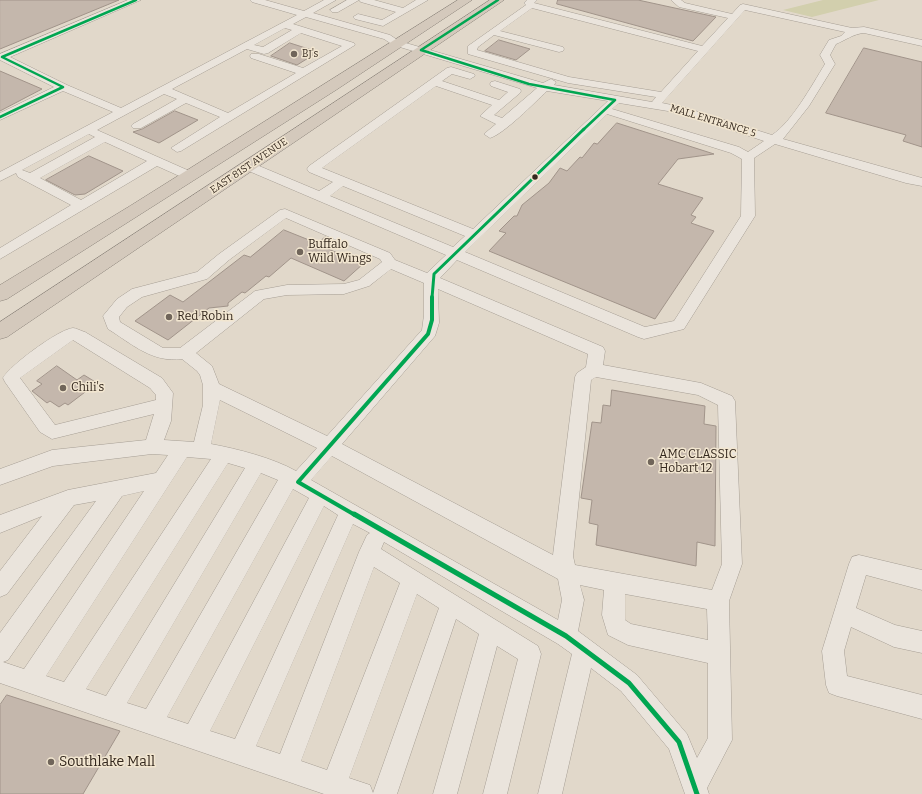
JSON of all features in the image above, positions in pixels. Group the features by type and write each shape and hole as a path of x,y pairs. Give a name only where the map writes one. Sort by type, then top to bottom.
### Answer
{"highway":[{"name":"EAST 81ST AVENUE","path":"0,294 190,176 331,87 396,43 466,0"},
{"name":"EAST 81ST AVENUE","path":"0,332 498,0"}],"street":[{"path":"122,112 63,87 2,57 136,0"},
{"name":"MALL ENTRANCE 5","path":"255,0 304,15 311,21 379,42 396,43 544,87 682,110 774,140 910,180 922,182"},
{"path":"0,178 321,6 354,0"},
{"path":"364,0 404,11"},
{"path":"333,5 379,23 385,22 423,0"},
{"path":"676,0 682,5 734,17"},
{"path":"663,96 557,77 472,52 473,46 531,3 704,50"},
{"path":"730,4 852,32 864,30 922,43"},
{"path":"655,105 743,7"},
{"path":"177,148 350,45 285,25"},
{"path":"300,30 255,56 304,72"},
{"path":"493,32 560,49 533,70"},
{"path":"748,157 782,134 805,104 830,64 825,55 832,42 844,38 852,32"},
{"path":"247,46 264,50"},
{"path":"475,235 313,169 451,70 516,91 486,116 504,123"},
{"path":"490,134 557,77"},
{"path":"434,82 500,104"},
{"path":"0,117 63,87"},
{"path":"164,90 229,117"},
{"path":"137,126 186,99"},
{"path":"152,723 294,480 330,446 419,345 430,330 432,309 429,284 434,274 615,100"},
{"path":"605,110 735,150 748,157"},
{"path":"89,130 190,176"},
{"path":"31,178 104,137"},
{"path":"248,166 644,333 679,325 748,216 748,157"},
{"path":"0,254 156,161"},
{"path":"14,170 81,205"},
{"path":"320,197 342,181"},
{"path":"390,263 364,284 344,289 286,290 260,295 184,353 168,355 159,353 114,325 111,316 122,303 137,293 202,276 224,257 285,213 385,256 390,263 597,351 594,370"},
{"path":"152,447 162,421 164,405 165,394 156,383 72,334 63,338 17,371 11,378 46,427 52,432 62,431 164,405"},
{"path":"29,682 161,480 192,449 211,402 210,378 198,362 184,353"},
{"path":"566,636 573,600 563,556 583,377 594,370 701,389 726,401 732,564 718,601 720,740 696,790"},
{"path":"210,387 330,446 567,573 718,601"},
{"path":"0,477 52,458 152,447 192,449 224,454 281,472 566,636 629,683 679,742 696,790"},
{"path":"69,695 224,454"},
{"path":"110,709 257,464"},
{"path":"3,525 68,498 161,480"},
{"path":"0,652 115,490"},
{"path":"194,737 320,495"},
{"path":"0,587 68,498"},
{"path":"241,753 349,511"},
{"path":"286,768 379,528"},
{"path":"369,552 530,654 495,794"},
{"path":"922,580 859,564 846,614 833,651 837,685 922,707"},
{"path":"334,785 412,579"},
{"path":"615,582 613,615 616,627 628,634 719,654"},
{"path":"385,794 451,604"},
{"path":"846,614 894,636 922,642"},
{"path":"445,794 491,629"},
{"path":"550,794 584,650"},
{"path":"0,672 361,794"}],"shaded area":[{"path":"823,0 879,0 812,17 783,10"}],"building":[{"path":"0,0 119,0 0,49"},
{"path":"558,0 638,0 716,17 693,41 557,4"},
{"path":"499,40 530,49 516,60 485,51"},
{"name":"BJ's","path":"290,43 318,52 297,65 271,56"},
{"path":"864,48 922,62 922,147 903,141 906,135 826,113"},
{"path":"0,71 42,89 0,111"},
{"path":"175,111 198,120 159,143 133,132 142,129"},
{"path":"617,123 714,154 678,159 658,184 703,198 691,215 696,217 691,223 714,231 655,319 489,251 506,233 499,231 514,216 517,216 522,205 549,183 560,168 567,171 580,157 582,158 594,143 597,144"},
{"path":"89,156 123,171 85,194 75,195 46,180"},
{"path":"284,230 314,242 319,242 325,237 332,240 326,248 363,264 344,281 291,258 269,277 266,276 245,293 242,292 228,303 228,306 209,308 168,340 135,321 170,295 183,302 244,255 250,257"},
{"name":"Chili's","path":"57,366 77,380 84,375 97,383 68,405 65,403 59,407 50,401 47,403 32,391 42,384 37,381"},
{"name":"AMC CLASSIC Hobart 12","path":"612,390 705,406 704,424 716,426 715,546 697,542 696,566 596,545 598,525 589,523 592,500 581,498 592,422 601,423 603,405 610,406"},
{"name":"Southlake Mall","path":"7,695 120,731 83,794 0,794 0,705"}],"transit line":[{"path":"0,117 63,87 2,57 136,0"},
{"path":"421,50 498,0"},
{"path":"421,50 529,84 615,100"},
{"path":"615,100 434,274 432,281 432,320 428,334 298,482 566,636 629,683 679,742 697,794"}],"place":[{"name":"BJ's","path":"294,54"},
{"name":"Buffalo Wild Wings","path":"300,252"},
{"name":"Red Robin","path":"169,317"},
{"name":"Chili's","path":"63,388"},
{"name":"AMC CLASSIC Hobart 12","path":"651,462"},
{"name":"Southlake Mall","path":"51,762"}]}
